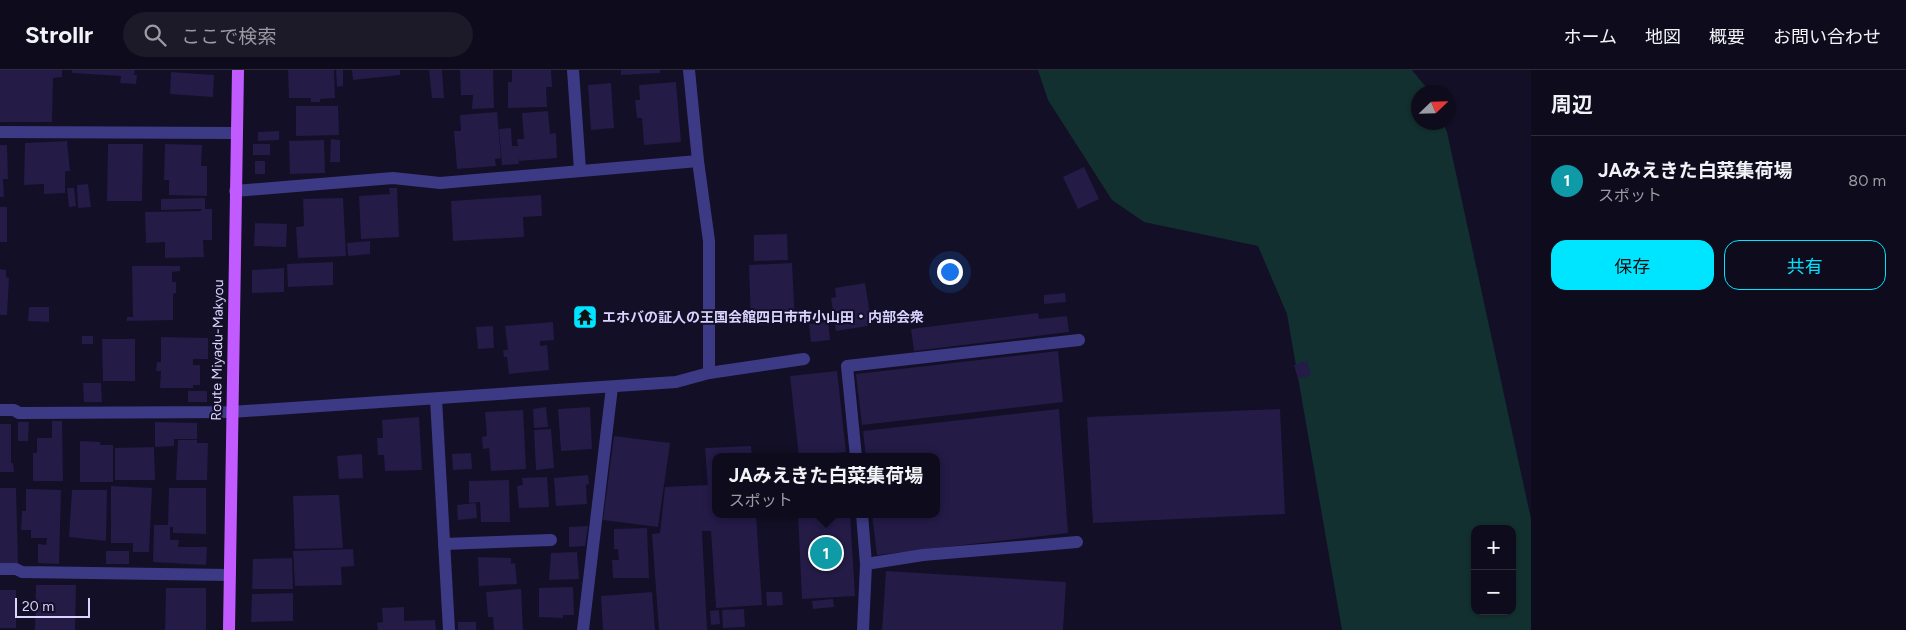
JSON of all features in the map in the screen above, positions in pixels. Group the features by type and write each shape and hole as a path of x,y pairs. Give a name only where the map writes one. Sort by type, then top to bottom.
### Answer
{"main road":[{"name":"Route Miyadu-Makyou","path":"229,630 231,412 238,70"}],"street":[{"path":"572,70 580,170"},
{"path":"689,70 698,161 709,241 709,373"},
{"path":"0,132 236,132"},
{"path":"235,191 393,178 440,183 698,161"},
{"path":"856,453 848,366 1079,340"},
{"path":"0,410 14,410 18,413 231,412 436,399 676,382 709,373 804,359"},
{"path":"584,630 612,387"},
{"path":"436,399 449,630"},
{"path":"862,518 866,564 863,630"},
{"path":"444,544 551,540"},
{"path":"866,564 922,555 1077,542"},
{"path":"0,569 16,569 22,572 230,575"}],"green space":[{"path":"1038,70 1412,70 1424,85 1411,85 1411,130 1446,130 1447,132 1531,519 1531,630 1342,630 1287,314 1258,246 1144,222 1112,200 1048,100"}],"building":[{"path":"0,70 62,70 62,77 53,78 52,122 0,122"},
{"path":"72,70 135,70 134,75 137,75 136,84 120,83 121,76 72,73"},
{"path":"288,70 334,70 335,98 311,102 311,98 289,98"},
{"path":"336,70 343,70 343,86 337,87"},
{"path":"352,70 400,70 400,75 353,80"},
{"path":"429,70 442,70 444,98 432,98"},
{"path":"460,70 493,70 494,108 472,109 473,95 461,95"},
{"path":"512,70 551,70 552,87 546,87 547,107 508,108 508,82 512,82"},
{"path":"621,70 660,70 660,73 621,75"},
{"path":"171,72 214,75 213,97 170,94"},
{"path":"676,82 681,142 644,145 642,118 637,118 635,100 640,100 639,85"},
{"path":"611,83 614,128 591,130 588,85"},
{"path":"296,106 338,106 339,135 296,136"},
{"path":"548,111 550,134 556,133 557,158 519,161 518,154 519,164 502,165 499,129 511,128 512,146 518,146 517,139 524,139 522,113"},
{"path":"497,112 501,158 495,159 496,166 457,169 454,131 461,131 460,115"},
{"path":"279,131 279,140 258,141 258,132"},
{"path":"331,139 340,140 340,162 330,162"},
{"path":"324,140 325,173 290,174 289,141"},
{"path":"67,141 70,171 65,171 65,193 44,194 44,184 24,185 25,143"},
{"path":"108,144 143,144 142,201 107,201"},
{"path":"165,144 202,145 201,166 207,166 207,196 169,195 169,180 164,180"},
{"path":"253,144 270,144 270,155 253,155"},
{"path":"0,145 7,145 8,179 3,179 4,197 0,197"},
{"path":"255,161 265,161 265,174 255,174"},
{"path":"1084,167 1099,199 1078,209 1063,177"},
{"path":"88,184 91,207 78,208 77,185"},
{"path":"67,188 74,188 76,206 69,207"},
{"path":"389,188 397,188 399,237 361,239 359,196 390,194"},
{"path":"541,195 542,216 523,217 524,237 453,241 451,201"},
{"path":"205,198 205,209 212,209 212,240 203,240 204,257 165,258 165,242 146,243 145,212 201,211 201,209 161,210 161,199"},
{"path":"343,198 346,256 298,258 296,227 304,226 303,199"},
{"path":"0,207 7,207 7,242 0,242"},
{"path":"255,223 287,224 286,247 254,246"},
{"path":"787,234 788,260 754,261 754,235"},
{"path":"370,241 370,254 348,256 347,243"},
{"path":"333,262 333,285 288,287 287,264"},
{"path":"792,263 795,323 751,325 749,265"},
{"path":"132,266 180,266 180,271 172,272 172,282 176,282 176,293 173,294 173,320 127,321 127,317 133,317"},
{"path":"284,268 284,292 252,293 252,270"},
{"path":"0,269 6,270 6,277 9,278 7,315 0,315"},
{"path":"865,283 871,320 867,321 868,326 836,331 831,298 836,297 835,288"},
{"path":"1065,293 1066,302 1044,304 1044,295"},
{"path":"29,307 49,307 49,322 28,321"},
{"path":"1038,313 1039,319 1067,316 1069,332 914,351 911,329"},
{"path":"553,322 554,340 540,341 540,346 547,345 549,370 509,374 507,357 504,357 503,350 508,350 505,326"},
{"path":"828,322 830,340 811,342 809,324"},
{"path":"493,326 494,348 478,349 476,327"},
{"path":"82,336 93,336 93,344 82,344"},
{"path":"161,337 208,338 208,359 193,359 193,365 200,365 200,385 193,385 193,388 160,388 161,371 156,371 157,362 161,362"},
{"path":"102,339 135,339 135,381 103,381"},
{"path":"1058,351 1063,402 862,425 856,374"},
{"path":"1307,361 1311,375 1298,379 1294,365"},
{"path":"837,371 846,452 799,453 790,376"},
{"path":"83,383 101,383 102,402 84,402"},
{"path":"188,391 207,391 207,402 188,402"},
{"path":"546,407 548,427 534,428 533,409"},
{"path":"590,407 592,449 561,451 558,409"},
{"path":"1059,409 1068,533 877,555 872,518 940,518 940,453 866,453 863,431"},
{"path":"1280,409 1285,514 1093,523 1087,417"},
{"path":"523,410 526,469 491,471 489,448 483,449 482,437 487,436 485,412"},
{"path":"419,417 422,470 385,471 384,455 378,455 377,438 383,438 382,420"},
{"path":"52,421 62,421 63,481 33,481 33,453 37,453 37,438 52,438"},
{"path":"18,422 29,422 28,441 18,441"},
{"path":"155,422 197,423 197,439 174,439 174,446 155,447"},
{"path":"0,424 11,424 11,463 13,463 14,472 0,472"},
{"path":"551,429 554,468 536,470 534,430"},
{"path":"614,436 670,443 658,527 603,520"},
{"path":"178,440 197,440 197,443 208,443 207,480 176,480"},
{"path":"80,441 100,442 100,445 113,445 113,482 80,482"},
{"path":"751,446 752,453 712,453 712,518 756,518 762,605 716,608 711,531 702,531 707,630 659,630 652,534 660,533 665,487 708,485 705,448"},
{"path":"154,447 155,480 115,480 115,448"},
{"path":"471,453 472,469 453,470 452,454"},
{"path":"362,454 363,478 339,479 337,456"},
{"path":"588,475 589,484 586,485 587,504 556,506 554,478"},
{"path":"547,477 549,507 519,508 517,486 523,485 522,478"},
{"path":"509,480 510,522 481,522 480,502 469,503 469,481"},
{"path":"111,486 152,488 149,552 133,552 133,543 111,543"},
{"path":"0,488 16,488 18,563 0,563"},
{"path":"169,488 206,488 206,534 173,533 173,527 170,527 170,540 179,540 178,547 207,547 206,565 153,562 154,525 168,525"},
{"path":"26,489 61,490 59,564 38,563 38,544 46,545 47,538 31,538 31,530 21,530 22,511 26,511"},
{"path":"72,490 107,490 106,541 69,537"},
{"path":"339,495 343,548 295,549 293,496"},
{"path":"476,503 477,518 458,520 457,505"},
{"path":"798,518 850,518 855,596 802,599"},
{"path":"588,526 585,546 569,547 569,527"},
{"path":"647,528 649,578 613,578 612,560 619,560 618,549 614,549 614,529"},
{"path":"353,549 354,566 341,567 342,585 295,586 293,551"},
{"path":"106,551 129,551 129,564 106,564"},
{"path":"577,552 579,579 549,580 551,553"},
{"path":"478,557 511,558 511,564 515,563 517,584 479,586"},
{"path":"292,558 293,589 252,589 253,559"},
{"path":"886,571 1066,582 1063,630 882,630"},
{"path":"36,585 76,585 75,630 35,630"},
{"path":"573,587 574,615 563,615 563,618 539,617 539,588"},
{"path":"166,588 206,588 206,630 165,630"},
{"path":"521,589 523,630 494,630 493,617 488,617 486,592"},
{"path":"0,590 16,590 16,628 0,628"},
{"path":"652,592 655,630 603,630 601,596"},
{"path":"766,592 782,592 783,605 767,606"},
{"path":"293,593 293,621 251,622 252,594"},
{"path":"833,599 834,607 813,609 812,601"},
{"path":"404,607 404,621 435,620 436,630 378,630 377,623 383,622 382,608"},
{"path":"744,609 745,627 723,628 722,610"},
{"path":"719,610 720,624 711,625 710,611"},
{"path":"458,622 476,622 476,630 458,630"}],"place":[{"name":"エホバの証人の王国会館四日市市小山田・内部会衆","path":"585,317"},
{"name":"JAみえきた白菜集荷場","path":"826,553"}]}
